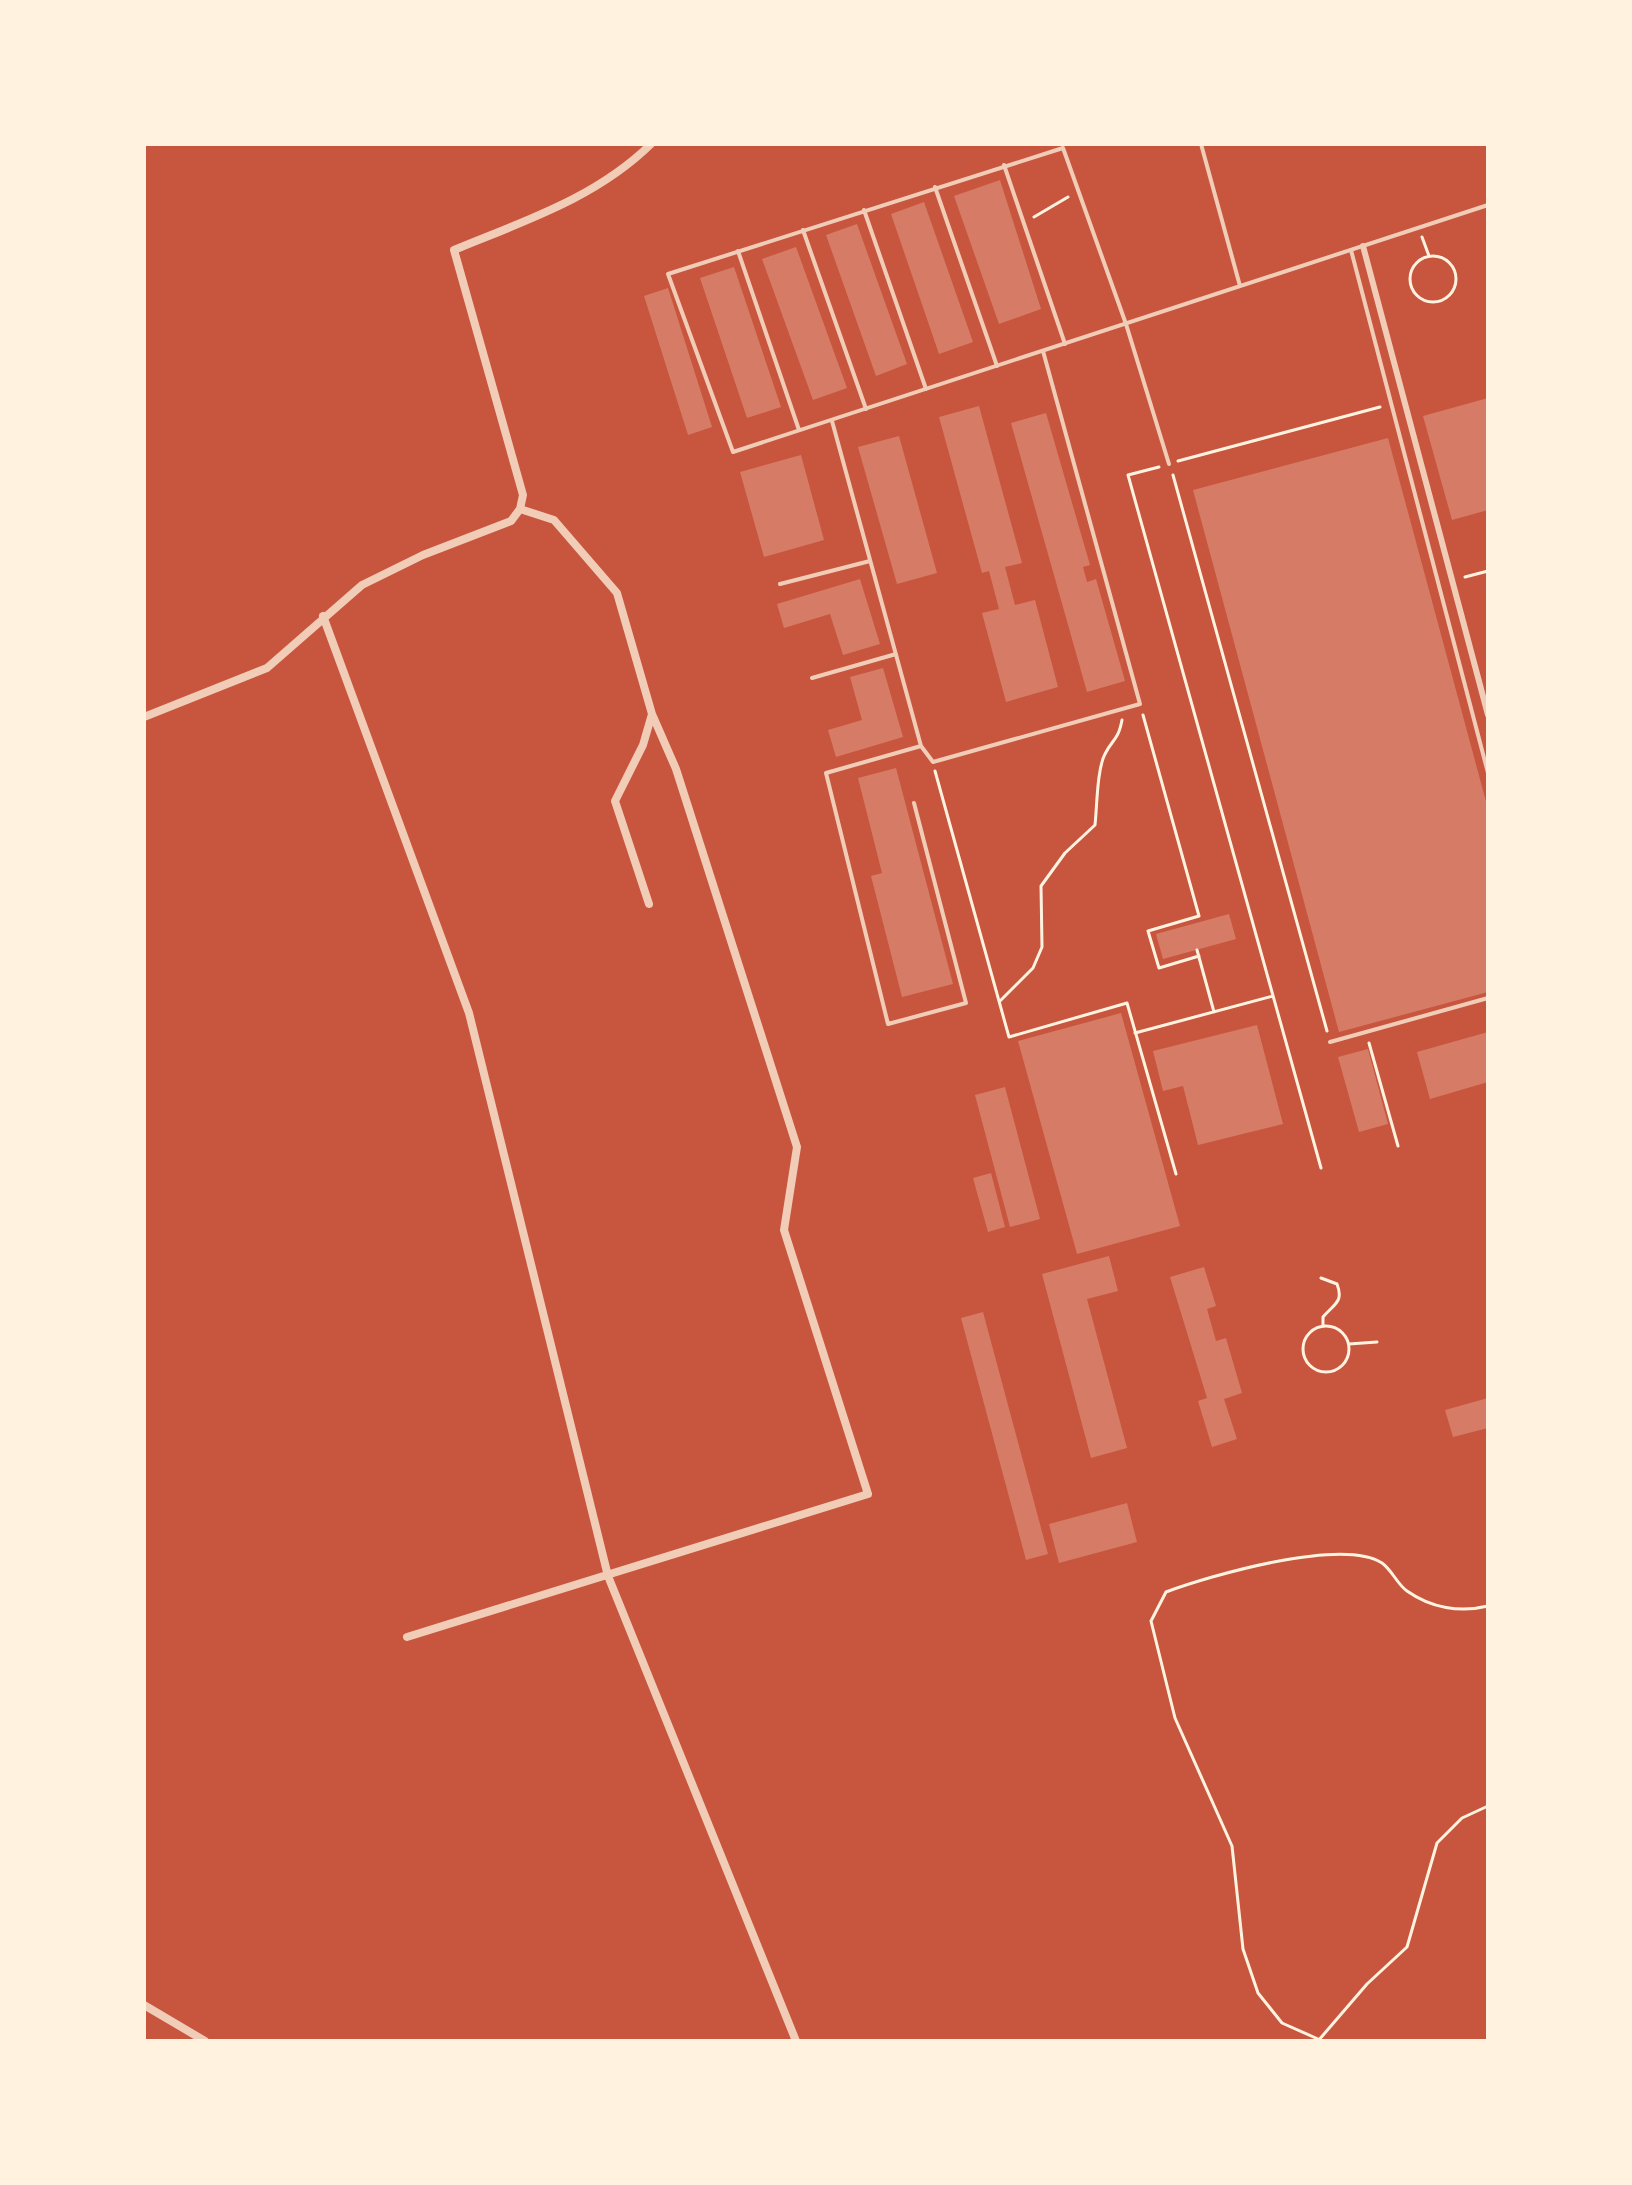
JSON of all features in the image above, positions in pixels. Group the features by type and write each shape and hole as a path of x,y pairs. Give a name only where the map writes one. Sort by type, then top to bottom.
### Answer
{"street":[{"path":"144,717 267,668 362,585 423,555 511,521 520,509 523,495 454,250 583,196 630,165 651,144"},
{"path":"1363,246 1488,715"},
{"path":"407,1637 868,1494 784,1230 797,1147 676,769 652,714 617,593 554,520 520,509"},
{"path":"323,616 469,1013 608,1576 796,2041"},
{"path":"649,904 615,801 643,745 652,714"},
{"path":"144,2005 205,2041"}],"lane":[{"path":"1201,144 1240,286"},
{"path":"1169,464 1126,324 1063,148 668,274 733,452 1065,344 1126,324 1240,286 1351,250 1419,227 1488,205"},
{"path":"1004,165 1065,344"},
{"path":"935,187 997,366"},
{"path":"864,210 926,389"},
{"path":"803,230 866,409"},
{"path":"1351,250 1488,773"},
{"path":"738,251 799,431"},
{"path":"832,420 921,746 933,762 1140,704 1043,351"},
{"path":"780,584 870,561"},
{"path":"812,678 896,654"},
{"path":"914,803 966,1003 888,1024 826,773 921,746"},
{"path":"1330,1042 1488,998"}],"path":[{"path":"1024,224 1055,202 1079,192"},
{"path":"1419,227 1429,256"},
{"path":"1429,256 1449,263 1455,277 1452,291 1440,300 1419,297 1411,285 1416,263 1429,256"},
{"path":"1321,1168 1128,475 1391,404"},
{"path":"1169,464 1330,1042"},
{"path":"1452,581 1488,571"},
{"path":"1140,704 1199,916 1148,931 1159,968 1199,956"},
{"path":"999,1002 1033,968 1042,947 1041,886 1065,853 1095,825 1102,767 1106,752 1118,740 1125,708"},
{"path":"933,762 1009,1037 1127,1003 1176,1174"},
{"path":"1197,950 1214,1012"},
{"path":"1135,1033 1273,996"},
{"path":"1365,1031 1398,1146"},
{"path":"1321,1278 1337,1284 1341,1294 1338,1303 1323,1317 1323,1325"},
{"path":"1323,1325 1338,1329 1349,1344 1348,1357 1339,1369 1324,1372 1310,1366 1303,1353 1305,1338 1323,1325"},
{"path":"1349,1344 1377,1342"},
{"path":"1488,1606 1466,1612 1439,1606 1406,1591 1381,1563 1354,1557 1295,1558 1208,1577 1166,1592 1151,1621 1175,1718 1232,1846 1243,1949 1258,1993 1282,2023 1318,2040 1367,1984 1407,1947 1437,1843 1462,1818 1488,1806"}],"building":[{"path":"1000,180 1041,309 999,324 954,196"},
{"path":"924,202 973,342 939,354 891,214"},
{"path":"857,224 907,364 876,376 826,235"},
{"path":"796,247 847,388 813,400 762,259"},
{"path":"734,267 781,407 747,418 700,278"},
{"path":"668,288 712,427 688,435 644,296"},
{"path":"1488,398 1488,510 1452,520 1423,416"},
{"path":"979,406 1022,563 1005,567 1015,605 1035,600 1058,687 1006,702 982,613 999,609 989,571 982,573 939,417"},
{"path":"1046,413 1090,565 1083,567 1087,582 1096,579 1125,681 1087,692 1011,423"},
{"path":"899,436 937,573 897,584 858,447"},
{"path":"1388,438 1488,809 1488,992 1339,1032 1193,490"},
{"path":"801,455 824,540 764,557 740,472"},
{"path":"860,579 880,644 843,655 830,614 784,628 777,604"},
{"path":"883,668 903,737 836,757 828,730 862,720 850,677"},
{"path":"896,768 953,984 902,997 871,876 882,873 858,778"},
{"path":"1229,914 1236,939 1163,959 1156,934"},
{"path":"1121,1013 1180,1226 1077,1254 1018,1041"},
{"path":"1257,1025 1283,1124 1198,1145 1183,1086 1163,1091 1153,1051"},
{"path":"1488,1032 1488,1082 1430,1099 1417,1052"},
{"path":"1368,1049 1388,1124 1359,1132 1338,1057"},
{"path":"1005,1087 1040,1219 1010,1227 975,1095"},
{"path":"991,1173 1005,1227 988,1232 973,1178"},
{"path":"1109,1256 1118,1291 1087,1299 1127,1448 1091,1458 1042,1274"},
{"path":"1204,1267 1216,1306 1207,1309 1216,1341 1226,1338 1242,1393 1224,1399 1237,1439 1212,1447 1198,1401 1207,1398 1170,1277"},
{"path":"983,1312 1048,1554 1026,1560 961,1318"},
{"path":"1488,1398 1488,1428 1453,1437 1445,1410"},
{"path":"1127,1503 1137,1542 1059,1563 1049,1524"}]}
